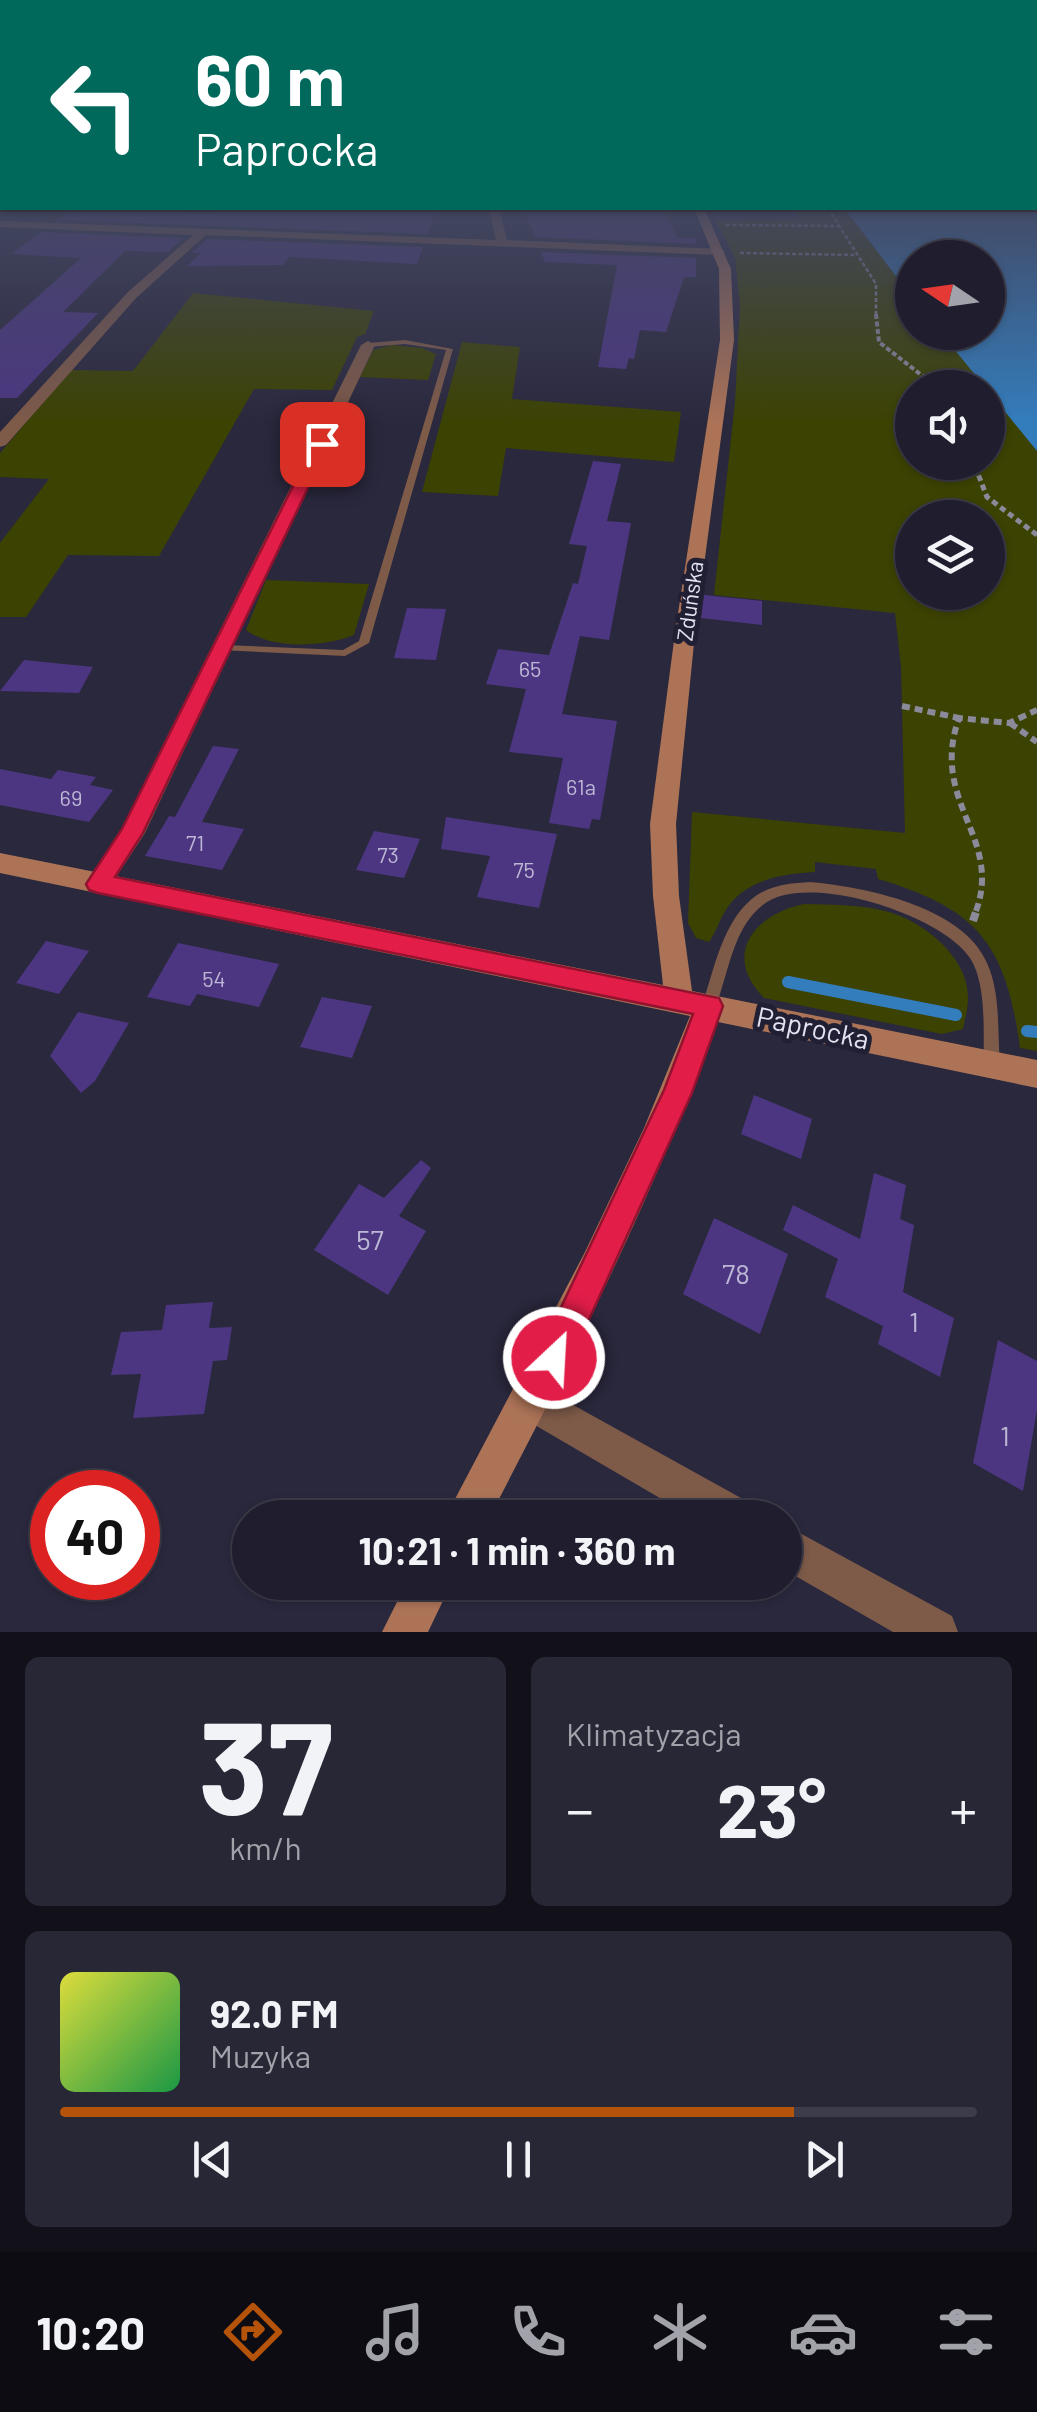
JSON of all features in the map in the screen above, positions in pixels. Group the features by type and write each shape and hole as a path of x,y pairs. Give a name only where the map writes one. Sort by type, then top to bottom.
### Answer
{"street":[{"path":"0,442 132,295 157,272"},
{"name":"Zduńska","path":"476,1500 554,1358 650,1155 694,1003 666,896 664,824 685,633 726,358 725,272"},
{"path":"98,884 132,833 368,345"},
{"name":"Paprocka","path":"0,864 1037,1074"},
{"path":"530,1400 704,1500"},
{"path":"802,1556 936,1632"},
{"path":"404,1632 421,1600"}],"lane":[{"path":"224,648 345,654 364,643 450,348 405,342 368,345"},
{"path":"694,1003 742,917 766,895 801,889 874,895 901,903 973,950 984,971 992,1065"}],"path":[{"path":"867,272 878,296 874,331 879,342 915,370"},
{"path":"976,480 987,499 1037,535"},
{"path":"902,706 959,718 1010,722 1037,710"},
{"path":"959,718 949,736 948,774 984,860 981,901 975,918 960,938"},
{"path":"1010,722 1037,742"}],"green space":[{"path":"737,272 893,272 895,350 955,350 972,370 895,370 895,480 1005,480 1005,410 1037,451 1037,1051 1020,1048 1006,982 982,936 964,918 941,904 878,879 876,869 815,862 815,872 752,886 732,902 709,942 696,938 688,923 692,812 905,833 901,667 895,613 714,595 735,402 740,305"},
{"path":"193,293 374,311 332,390 254,389 159,556 68,555 26,617 0,617 0,543 49,479 0,477 0,453 71,370 133,371"},
{"path":"462,342 520,347 512,399 681,412 674,462 506,448 498,496 422,492"},
{"path":"392,345 422,348 436,354 428,380 360,377 373,350"},
{"path":"266,580 369,584 354,635 328,642 284,644 246,630"},
{"path":"804,904 879,909 930,933 953,956 966,983 968,1002 963,1029 942,1034 764,998 745,967 749,939 770,917"}],"water":[{"path":"1005,272 1037,272 1037,451 1005,412 1005,370 971,370 955,350 1005,350"}],"building":[{"path":"65,272 103,272 63,312 98,313 17,398 0,398 0,330"},
{"path":"616,272 696,272 696,277 684,277 666,332 640,330 634,359 629,358 626,369 598,367"},
{"path":"593,461 621,464 607,521 631,523 609,640 580,636 562,714 617,721 600,820 592,819 589,829 549,823 563,758 509,752 526,689 486,684 498,649 549,655 573,583 578,584 587,546 569,544"},
{"path":"704,595 762,601 762,625 701,618"},
{"path":"407,608 446,609 436,660 394,658"},
{"path":"24,660 93,667 79,693 0,691"},
{"path":"213,746 239,749 202,822 244,829 222,870 145,856 169,816 175,817"},
{"path":"0,769 51,779 58,770 96,777 90,785 113,790 89,822 0,805"},
{"path":"446,817 557,834 539,908 477,897 490,856 441,849"},
{"path":"374,831 420,839 404,878 356,870"},
{"path":"46,941 89,951 59,994 16,983"},
{"path":"178,943 279,964 259,1007 197,994 190,1006 147,997"},
{"path":"322,997 372,1006 352,1058 300,1047"},
{"path":"78,1012 129,1023 95,1081 81,1093 50,1056"},
{"path":"754,1095 812,1119 801,1159 741,1134"},
{"path":"421,1160 431,1168 399,1216 426,1231 388,1295 314,1250 359,1184 384,1198"},
{"path":"874,1173 906,1185 900,1219 914,1225 903,1292 954,1318 940,1377 878,1344 883,1326 825,1297 838,1259 783,1230 793,1205 860,1239"},
{"path":"714,1218 788,1254 760,1334 683,1294"},
{"path":"213,1302 209,1328 232,1327 227,1360 213,1361 204,1414 133,1418 141,1374 111,1375 121,1332 162,1330 166,1305"},
{"path":"998,1340 1037,1361 1037,1410 1023,1491 973,1463"}],"waterway":[{"path":"788,982 956,1015"},
{"path":"1027,1031 1037,1032"}],"route":[{"path":"322,444 132,833 98,884 710,1006 650,1155 554,1358"}]}
